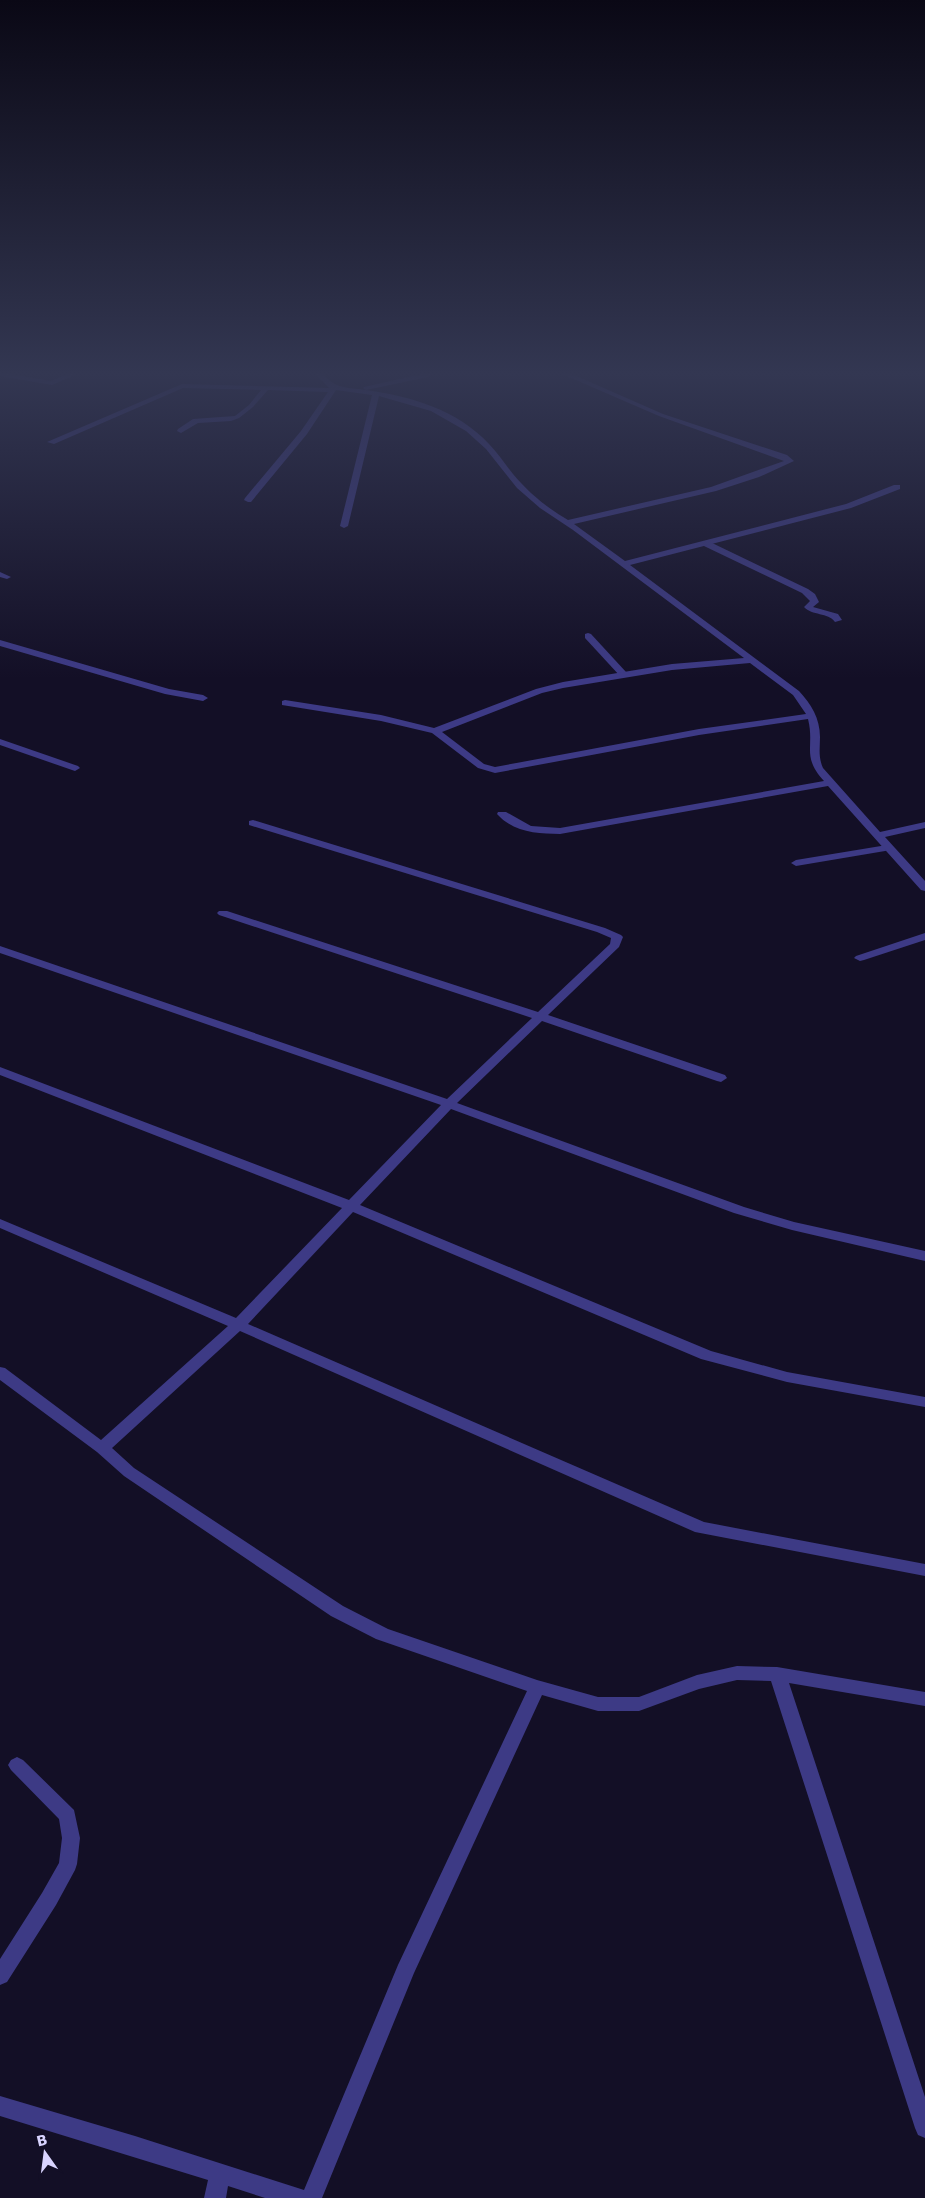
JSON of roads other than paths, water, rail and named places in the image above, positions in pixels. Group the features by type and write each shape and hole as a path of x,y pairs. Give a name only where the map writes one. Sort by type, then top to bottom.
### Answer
{"street":[{"path":"248,500 270,474"},
{"path":"344,526 357,474"},
{"path":"509,474 538,504 624,564 796,693 806,704 812,716 815,728 813,758 818,769 887,848 925,888"},
{"path":"566,523 713,489 762,474"},
{"path":"624,564 707,544 853,504 897,486"},
{"path":"707,544 805,591 812,596 815,602 808,607 810,609 834,616 838,620"},
{"path":"588,636 623,674"},
{"path":"0,643 168,692 203,698"},
{"path":"435,731 539,691 623,674 672,667 753,660"},
{"path":"285,703 382,718 435,731 480,766 495,770 699,732 812,716"},
{"path":"0,742 74,768"},
{"path":"502,814 521,828 535,831 560,831 830,783"},
{"path":"102,1448 238,1325 449,1104 615,945 617,937 602,930 253,823"},
{"path":"877,836 925,825"},
{"path":"796,863 887,848"},
{"path":"223,913 539,1016 721,1078"},
{"path":"860,958 925,936"},
{"path":"0,949 449,1104 739,1210 792,1226 925,1256"},
{"path":"0,1071 351,1206 617,1319 734,1364 778,1375 925,1402"},
{"path":"0,1223 701,1528 925,1570"},
{"path":"0,1372 102,1448 129,1472 337,1611 382,1634 537,1687 598,1704 639,1704 697,1682 737,1673 777,1674 925,1699"},
{"path":"777,1674 925,2128"},
{"path":"311,2198 405,1971 537,1687"},
{"path":"0,1976 68,1864 71,1838 68,1816 17,1765"},
{"path":"0,2106 298,2198"},
{"path":"215,2198 220,2173"}]}
